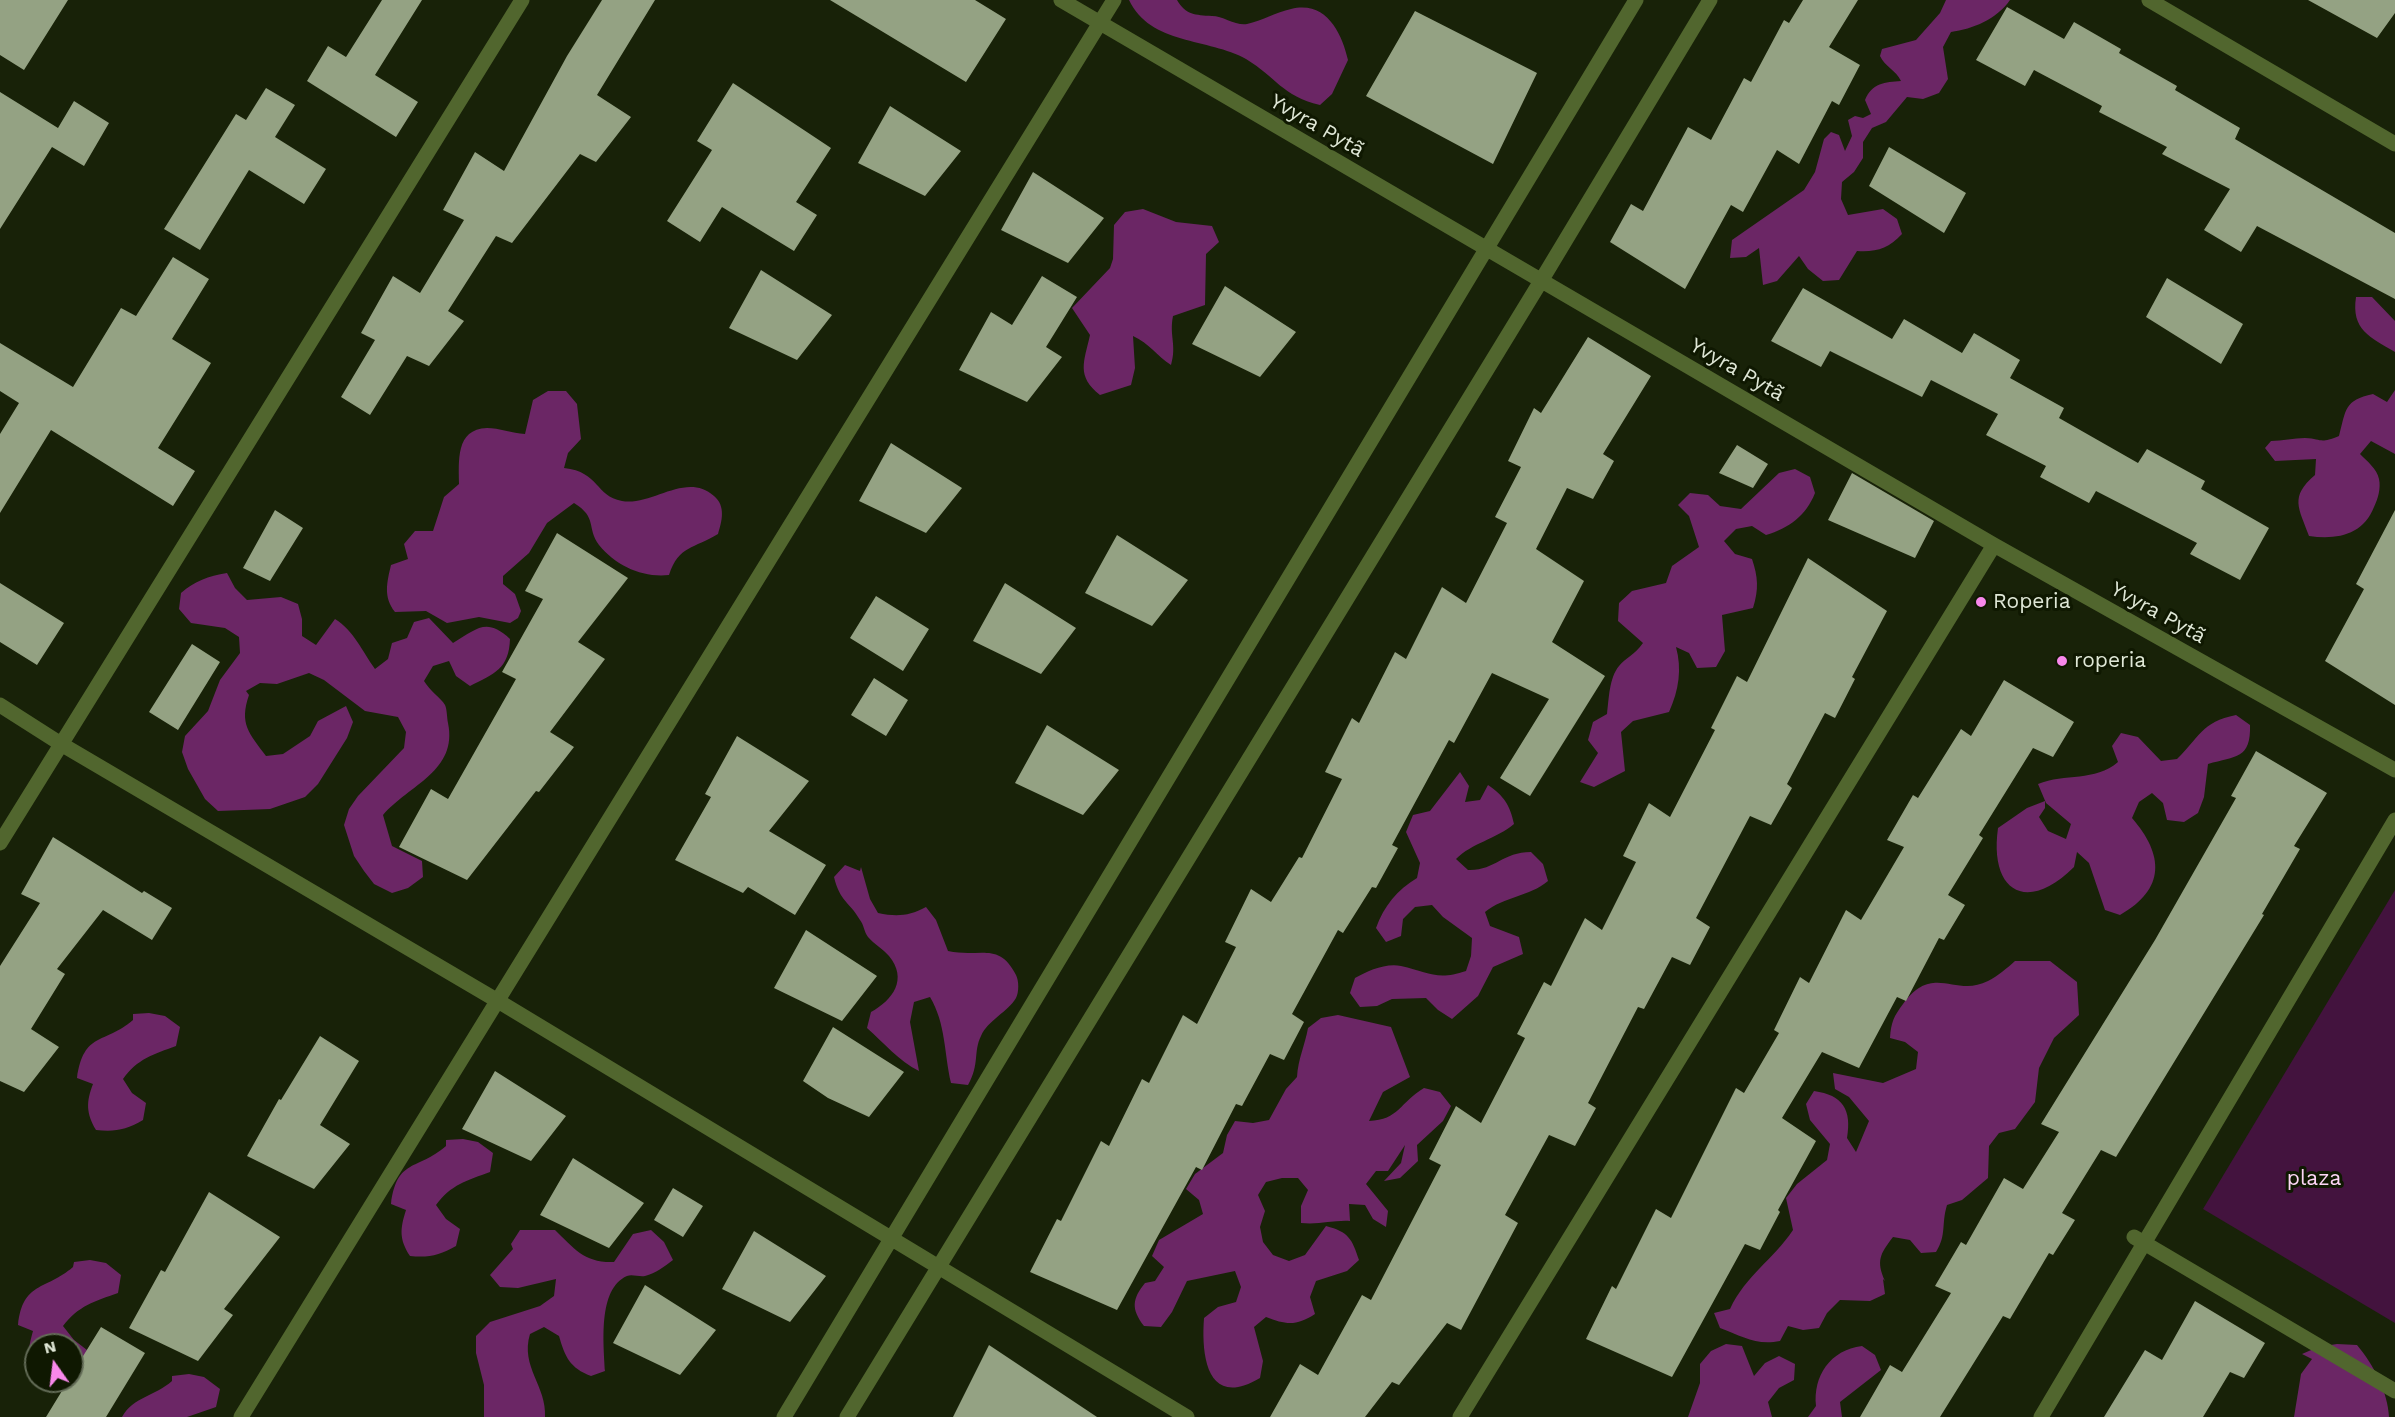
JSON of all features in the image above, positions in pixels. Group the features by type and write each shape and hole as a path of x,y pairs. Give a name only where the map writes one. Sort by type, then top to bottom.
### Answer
{"street":[{"path":"0,843 522,0"},
{"name":"Yvyra Pytã","path":"1061,0 1994,545 2395,770"},
{"path":"241,1417 1114,0"},
{"path":"784,1417 1636,0"},
{"path":"847,1417 1541,281 1710,0"},
{"path":"2149,0 2395,144"},
{"path":"1460,1417 1994,545"},
{"path":"0,705 61,744 498,1001 938,1269 1187,1417"},
{"path":"2041,1417 2139,1240 2395,820"},
{"path":"2139,1240 2395,1391"}],"green space":[{"name":"plaza","path":"2395,890 2395,1323 2203,1209"}],"shaded area":[{"path":"1129,0 1177,0 1184,9 1192,13 1216,16 1243,24 1253,23 1291,9 1314,9 1323,14 1337,30 1348,60 1332,94 1320,105 1297,97 1246,59 1231,52 1165,33 1139,15"},
{"path":"1946,0 2010,0 1998,13 1984,22 1951,32 1943,47 1948,79 1939,93 1923,99 1907,97 1886,122 1872,128 1863,142 1863,158 1854,172 1842,182 1841,199 1848,215 1883,209 1897,219 1902,234 1882,248 1857,251 1839,280 1823,281 1808,269 1799,256 1777,281 1763,285 1759,248 1746,257 1730,258 1732,240 1804,190 1815,172 1824,139 1831,132 1839,135 1845,151 1852,136 1848,120 1855,116 1863,118 1871,114 1865,100 1871,90 1884,83 1901,81 1882,60 1880,56 1882,49 1916,40 1940,13"},
{"path":"1143,209 1176,222 1212,226 1219,242 1206,254 1205,305 1173,316 1171,365 1144,342 1133,336 1135,368 1131,385 1100,395 1092,388 1085,375 1084,361 1090,335 1072,308 1110,268 1113,259 1114,225 1125,212"},
{"path":"2356,297 2372,297 2395,321 2395,352 2364,331 2356,317"},
{"path":"2395,390 2395,454 2371,441 2360,454 2374,469 2380,482 2378,497 2369,516 2356,530 2348,534 2329,537 2309,536 2298,503 2302,490 2315,475 2316,459 2275,461 2265,448 2271,441 2305,438 2324,440 2339,436 2345,413 2351,403 2356,399 2373,394 2387,402"},
{"path":"548,391 566,391 577,404 581,439 568,453 564,468 584,474 607,494 622,501 646,499 681,488 703,489 718,500 722,509 718,534 683,553 673,565 669,575 649,575 622,565 613,559 595,539 586,513 574,503 547,523 529,553 503,576 503,584 515,594 521,611 518,618 510,623 479,617 447,623 426,611 395,612 387,595 391,565 408,559 404,544 415,531 433,531 444,497 459,484 459,457 464,440 469,434 487,428 525,434 533,400"},
{"path":"1795,469 1810,477 1815,493 1802,515 1782,529 1766,535 1752,526 1736,529 1724,541 1735,554 1752,559 1757,577 1757,589 1753,608 1722,615 1725,651 1716,667 1697,668 1689,653 1676,647 1679,663 1678,679 1669,712 1633,721 1621,732 1625,771 1594,787 1580,782 1598,753 1588,740 1593,722 1607,714 1613,676 1622,663 1643,643 1618,621 1619,603 1632,591 1666,583 1672,566 1699,547 1689,516 1678,505 1690,493 1708,495 1720,506 1741,509 1779,473"},
{"path":"227,573 235,588 247,600 281,597 298,604 302,619 302,636 316,645 335,619 353,635 375,669 388,659 392,643 407,638 414,622 429,618 453,643 475,630 488,627 502,632 510,639 507,657 499,669 470,686 456,676 449,661 433,666 424,681 446,707 449,740 446,753 429,776 383,815 392,846 422,861 423,877 408,888 392,893 374,884 354,856 344,825 349,809 358,796 404,748 406,732 398,717 365,711 324,680 309,673 277,684 260,683 246,691 249,695 245,714 247,728 266,756 283,754 310,736 318,721 346,706 353,722 347,738 318,784 305,797 270,809 218,811 205,799 188,769 182,752 185,736 208,711 220,680 240,653 239,637 225,628 191,623 179,609 181,593 191,585"},
{"path":"2236,715 2250,725 2248,744 2245,750 2234,757 2208,764 2204,797 2198,813 2184,822 2167,820 2163,803 2152,793 2139,802 2132,818 2150,845 2155,871 2146,894 2135,905 2120,915 2105,910 2089,863 2077,852 2074,867 2041,890 2027,892 2015,889 2006,881 1999,868 1998,828 2027,808 2045,801 2045,808 2039,817 2048,831 2066,839 2071,824 2046,803 2038,784 2090,775 2109,768 2118,762 2112,746 2121,733 2138,737 2161,761 2177,759 2208,726"},
{"path":"1460,772 1469,786 1465,802 1480,800 1488,785 1506,802 1514,824 1500,834 1469,849 1456,859 1468,870 1477,870 1513,855 1531,852 1543,864 1548,881 1485,912 1490,926 1519,937 1523,954 1493,967 1478,996 1452,1019 1426,998 1392,999 1377,1006 1360,1007 1350,993 1355,978 1377,968 1401,966 1440,975 1466,971 1471,956 1472,938 1443,917 1432,905 1415,907 1403,919 1401,936 1386,942 1376,928 1392,899 1417,878 1420,863 1406,832 1413,815 1430,811"},
{"path":"845,865 860,871 861,867 870,899 878,913 903,915 926,907 936,920 948,951 995,954 1010,964 1018,980 1018,993 1008,1008 984,1030 977,1047 974,1071 968,1085 951,1083 942,1028 930,997 914,1002 910,1022 919,1071 898,1057 867,1028 871,1012 886,1001 895,988 897,973 889,956 868,937 856,914 839,892 834,877"},
{"path":"2015,961 2050,961 2077,982 2079,1015 2054,1038 2039,1068 2035,1102 2015,1129 1999,1133 1989,1146 1988,1178 1962,1200 1947,1205 1942,1240 1936,1252 1921,1253 1910,1240 1893,1237 1885,1248 1880,1263 1885,1281 1883,1279 1885,1294 1870,1301 1840,1300 1827,1313 1819,1328 1803,1330 1788,1326 1780,1341 1764,1342 1720,1328 1714,1313 1730,1309 1736,1297 1793,1230 1786,1198 1797,1184 1827,1160 1830,1144 1810,1120 1806,1104 1814,1091 1839,1100 1848,1119 1847,1138 1856,1152 1869,1121 1849,1097 1835,1089 1833,1073 1883,1083 1916,1069 1918,1052 1905,1042 1890,1038 1895,1016 1914,992 1924,985 1934,983 1976,985 1992,979"},
{"path":"149,1013 165,1016 180,1027 176,1046 140,1062 123,1079 132,1093 146,1103 143,1120 120,1129 96,1130 88,1107 93,1084 77,1078 80,1063 90,1046 123,1028 133,1020 133,1014"},
{"path":"1338,1015 1391,1027 1410,1077 1383,1092 1369,1121 1379,1120 1393,1114 1424,1088 1440,1092 1451,1106 1443,1121 1417,1145 1418,1161 1400,1178 1384,1181 1401,1163 1405,1145 1388,1171 1376,1171 1366,1184 1388,1211 1386,1227 1373,1219 1365,1205 1349,1204 1350,1221 1301,1223 1301,1206 1308,1190 1298,1178 1282,1178 1266,1182 1258,1195 1265,1211 1260,1227 1263,1242 1273,1255 1289,1261 1305,1255 1326,1226 1348,1237 1359,1260 1347,1271 1316,1281 1310,1297 1315,1314 1303,1321 1291,1323 1266,1317 1254,1327 1263,1361 1260,1378 1243,1386 1229,1387 1219,1383 1211,1375 1204,1349 1203,1333 1204,1318 1218,1307 1236,1302 1241,1287 1235,1271 1187,1281 1172,1312 1161,1327 1144,1326 1135,1309 1136,1299 1145,1283 1155,1281 1164,1267 1152,1256 1159,1240 1203,1214 1199,1200 1186,1189 1195,1174 1223,1153 1227,1135 1235,1121 1253,1123 1269,1120 1286,1089 1297,1077 1308,1028 1321,1018"},
{"path":"463,1139 478,1142 493,1153 490,1172 453,1188 436,1205 446,1219 460,1229 456,1246 434,1255 410,1256 402,1234 406,1210 391,1204 398,1179 410,1167 436,1154 446,1146 446,1140"},
{"path":"520,1230 555,1230 581,1254 595,1260 614,1262 633,1234 651,1230 664,1242 673,1260 649,1275 627,1276 617,1283 611,1293 604,1319 605,1371 591,1376 578,1369 566,1356 559,1336 544,1327 530,1334 528,1357 545,1406 545,1417 484,1417 484,1385 476,1353 476,1336 490,1322 540,1306 554,1296 556,1279 518,1288 500,1287 490,1275 513,1249 511,1244"},
{"path":"90,1260 106,1263 121,1275 118,1293 81,1309 63,1326 68,1333 32,1333 33,1331 18,1325 21,1311 30,1294 63,1275 73,1267 74,1262"},
{"path":"1726,1344 1742,1346 1754,1376 1765,1363 1779,1356 1795,1364 1794,1380 1779,1388 1768,1402 1772,1417 1688,1417 1700,1383 1700,1364 1711,1351"},
{"path":"2337,1344 2357,1345 2363,1353 2383,1388 2389,1417 2294,1417 2301,1374 2312,1359 2302,1354 2318,1347"},
{"path":"1862,1346 1875,1355 1881,1370 1840,1402 1842,1417 1808,1417 1816,1406 1817,1385 1826,1366 1841,1353"},
{"path":"84,1348 87,1350 84,1363"},
{"path":"189,1374 204,1377 220,1389 216,1407 187,1417 122,1417 132,1405 172,1381 172,1376"}],"building":[{"path":"0,0 68,0 24,70 0,55"},
{"path":"382,0 422,0 375,75 418,102 396,137 307,81 328,46 346,57"},
{"path":"602,0 655,0 597,95 631,117 596,162 580,154 512,243 496,236 448,311 464,321 429,366 407,356 370,415 341,397 375,340 361,333 393,276 420,293 464,220 443,210 475,152 504,171 567,56"},
{"path":"830,0 975,0 1006,19 966,82"},
{"path":"1803,0 1858,0 1829,47 1860,65 1839,105 1832,101 1799,164 1777,150 1743,212 1731,205 1685,289 1610,242 1631,204 1643,211 1688,127 1711,140 1744,78 1751,82 1784,20 1789,23"},
{"path":"2308,0 2395,0 2395,13 2377,38"},
{"path":"2007,7 2064,39 2074,22 2121,49 2119,53 2177,86 2175,90 2240,128 2235,139 2395,233 2395,299 2257,226 2241,252 2204,230 2230,189 2162,154 2167,147 2099,112 2102,106 2034,70 2025,86 1976,60"},
{"path":"1415,11 1537,73 1493,164 1366,96"},
{"path":"733,83 831,148 796,202 817,215 794,251 722,207 700,242 667,221 712,150 697,141"},
{"path":"266,88 295,105 275,137 326,169 304,204 249,170 200,250 164,229 236,114 246,120"},
{"path":"0,92 58,128 74,101 109,123 84,166 52,147 0,229"},
{"path":"890,106 961,151 925,196 858,163"},
{"path":"1889,147 1966,193 1944,233 1869,186"},
{"path":"1033,172 1104,218 1068,263 1001,230"},
{"path":"173,257 209,279 172,339 211,363 158,448 195,471 173,506 51,430 0,513 0,434 19,403 0,391 0,343 73,387 121,308 136,316"},
{"path":"761,270 832,315 797,360 729,328"},
{"path":"1042,276 1077,297 1046,347 1062,357 1027,402 959,370 991,312 1012,325"},
{"path":"2167,278 2243,324 2221,364 2146,317"},
{"path":"1225,286 1296,332 1260,377 1192,344"},
{"path":"1803,288 1892,339 1904,319 1962,353 1974,333 2020,360 2010,378 2064,408 2059,418 2138,463 2147,449 2205,481 2201,489 2269,528 2240,580 2190,554 2197,543 2096,491 2089,503 2040,477 2046,466 1986,435 1998,414 1931,380 1922,397 1830,351 1821,367 1771,341"},
{"path":"1588,337 1651,376 1603,454 1614,461 1593,499 1567,488 1536,549 1584,581 1552,642 1605,676 1530,796 1500,778 1549,699 1492,673 1454,743 1449,740 1392,845 1398,848 1376,888 1372,887 1343,933 1338,930 1292,1014 1304,1022 1284,1060 1270,1054 1242,1106 1236,1104 1202,1170 1196,1167 1117,1310 1030,1272 1057,1219 1061,1221 1101,1141 1109,1146 1142,1079 1149,1083 1183,1015 1197,1024 1236,947 1225,942 1251,889 1271,902 1299,857 1302,858 1342,779 1325,772 1352,718 1359,723 1395,652 1406,659 1442,587 1466,603 1507,523 1495,517 1521,467 1508,461 1534,408 1541,413"},
{"path":"891,443 962,488 926,533 859,501"},
{"path":"1737,445 1768,464 1753,488 1719,473"},
{"path":"1852,473 1934,521 1915,558 1828,520"},
{"path":"275,510 303,528 270,581 243,568"},
{"path":"2395,510 2395,705 2325,661 2364,589 2356,584"},
{"path":"557,533 628,578 578,642 605,659 550,732 574,747 539,792 536,791 467,880 399,847 431,789 448,799 516,679 502,672 543,599 525,591"},
{"path":"1117,535 1188,580 1152,626 1085,593"},
{"path":"1808,558 1887,611 1852,677 1855,679 1835,718 1825,713 1787,784 1792,788 1771,825 1750,816 1696,918 1710,927 1690,965 1672,957 1644,1009 1638,1007 1588,1103 1596,1108 1575,1146 1549,1135 1505,1215 1518,1223 1461,1330 1447,1323 1399,1385 1392,1382 1365,1417 1270,1417 1300,1364 1318,1375 1362,1295 1371,1300 1441,1165 1429,1159 1456,1106 1481,1123 1525,1038 1517,1034 1544,982 1551,986 1585,918 1602,930 1636,862 1623,856 1649,803 1670,817 1715,730 1711,728 1737,676 1747,682"},
{"path":"0,583 64,623 37,665 0,642"},
{"path":"1005,583 1076,628 1041,674 973,641"},
{"path":"876,596 929,629 903,671 850,638"},
{"path":"192,644 220,662 178,730 149,712"},
{"path":"874,678 908,700 886,736 851,715"},
{"path":"2004,680 2074,722 2053,757 2033,748 1979,835 1983,838 1948,895 1965,905 1944,940 1939,938 1906,1001 1897,997 1859,1068 1822,1052 1782,1118 1816,1141 1778,1210 1780,1212 1760,1250 1745,1244 1672,1377 1586,1339 1612,1286 1616,1289 1656,1209 1671,1218 1736,1088 1744,1093 1779,1033 1774,1030 1800,977 1809,983 1846,910 1861,920 1904,847 1887,840 1913,795 1918,798 1961,729 1971,736"},
{"path":"1047,725 1119,770 1083,815 1015,783"},
{"path":"737,736 809,781 769,831 826,865 795,915 748,887 743,893 675,860 711,797 705,794"},
{"path":"2256,751 2327,793 2294,846 2300,849 2262,914 2264,915 2116,1157 2101,1150 2062,1213 2075,1220 2053,1255 2049,1253 2010,1319 2003,1316 1940,1417 1860,1417 1890,1365 1902,1372 1951,1293 1935,1286 1961,1242 1966,1245 2004,1178 2023,1189 2059,1132 2041,1124 2155,940 2236,798 2231,796"},
{"path":"53,837 142,893 144,891 172,908 152,940 103,910 57,969 65,974 31,1029 59,1047 24,1092 0,1081 0,966 40,903 21,894"},
{"path":"806,930 877,976 842,1021 774,988"},
{"path":"833,1027 904,1072 869,1117 828,1098 803,1081"},
{"path":"320,1036 359,1061 320,1125 350,1144 314,1189 247,1156 279,1099 281,1100"},
{"path":"495,1071 566,1116 531,1161 462,1129"},
{"path":"573,1158 644,1203 609,1248 540,1215"},
{"path":"673,1188 703,1206 683,1237 654,1220"},
{"path":"209,1192 280,1237 224,1309 233,1315 198,1361 129,1328 161,1270 165,1272"},
{"path":"754,1231 826,1276 790,1322 722,1289"},
{"path":"645,1285 716,1330 680,1375 613,1343"},
{"path":"2195,1301 2265,1343 2244,1378 2230,1372 2203,1417 2104,1417 2145,1350 2162,1360"},
{"path":"101,1327 145,1353 106,1417 46,1417 61,1393 84,1393 84,1355"},
{"path":"989,1345 1097,1417 953,1417"}],"place":[{"name":"Roperia","path":"1981,602"},
{"name":"roperia","path":"2062,661"}]}
